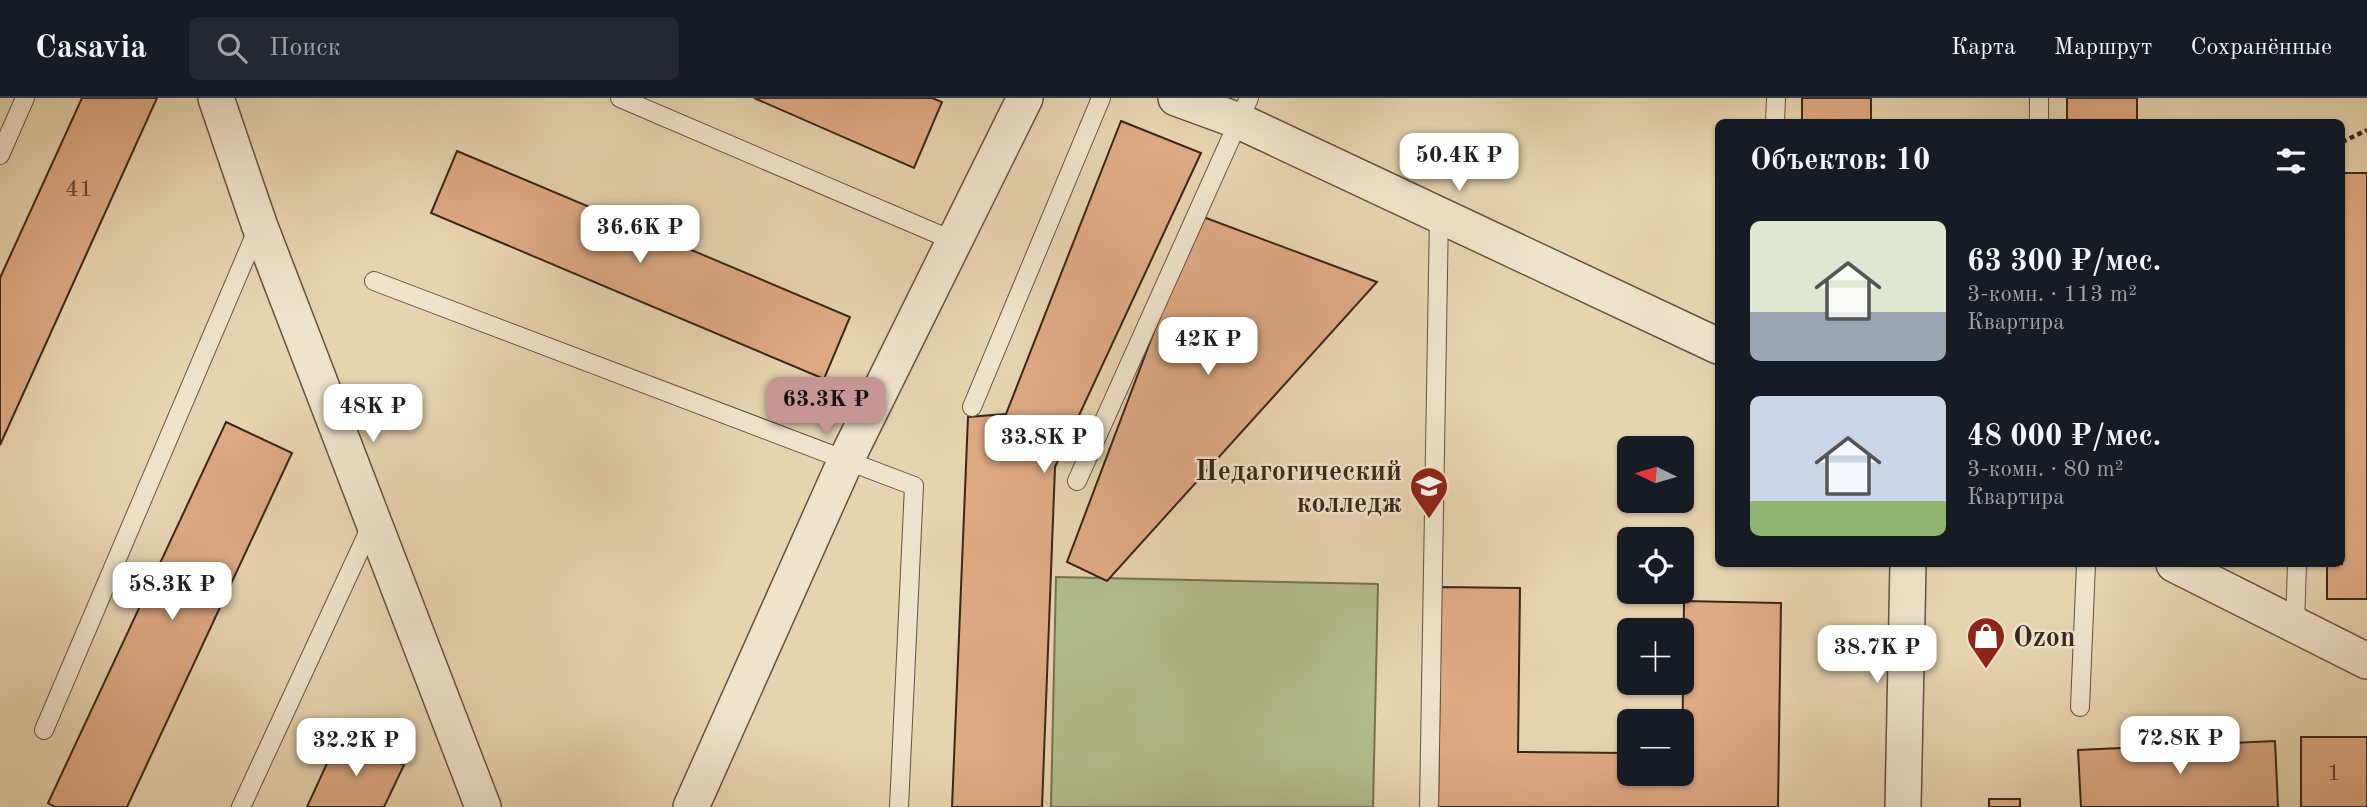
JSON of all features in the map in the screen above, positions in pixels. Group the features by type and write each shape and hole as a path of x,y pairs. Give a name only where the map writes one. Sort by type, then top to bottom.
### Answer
{"street":[{"path":"216,98 259,225 483,807"},
{"path":"691,807 845,462 1025,98"},
{"path":"1176,98 1244,109 1439,214 1715,345"},
{"path":"1903,807 1908,567"},
{"path":"2180,567 2367,661"}],"lane":[{"path":"0,155 25,98"},
{"path":"620,98 954,241"},
{"path":"972,407 1101,98"},
{"path":"1775,119 1776,98"},
{"path":"2039,98 2039,119"},
{"path":"1077,481 1244,109"},
{"path":"1429,807 1439,214"},
{"path":"44,730 259,225"},
{"path":"374,281 914,486 899,807"},
{"path":"241,807 373,522"},
{"path":"2080,707 2086,567"},
{"path":"2295,625 2297,567"}],"path":[{"path":"2345,141 2367,131"}],"green space":[{"path":"1056,577 1378,584 1373,807 1051,807"}],"building":[{"path":"82,98 157,98 0,445 0,278"},
{"path":"754,98 932,98 942,102 914,168"},
{"path":"1802,98 1871,98 1871,119 1802,119"},
{"path":"2067,98 2137,98 2137,119 2067,119"},
{"path":"1121,121 1201,153 1055,467 1042,807 952,807 968,417 1006,414"},
{"path":"457,151 850,317 824,379 431,213"},
{"path":"2345,173 2367,173 2367,599 2327,599 2327,567 2345,567"},
{"path":"1198,215 1377,282 1107,581 1067,562"},
{"path":"226,422 292,453 127,807 55,807 48,803"},
{"path":"1441,587 1520,588 1518,752 1617,753 1617,786 1694,786 1694,709 1683,709 1683,695 1694,695 1694,618 1684,618 1684,604 1694,604 1694,601 1781,603 1778,807 1438,807"},
{"path":"340,735 404,765 384,807 307,807"},
{"path":"2301,737 2367,737 2367,807 2301,807"},
{"path":"2275,741 2278,807 2081,807 2078,750"},
{"path":"1989,799 2020,799 2020,807 1989,807"}],"place":[{"name":"Педагогический колледж","path":"1429,520"},
{"name":"Ozon","path":"1986,670"}]}
